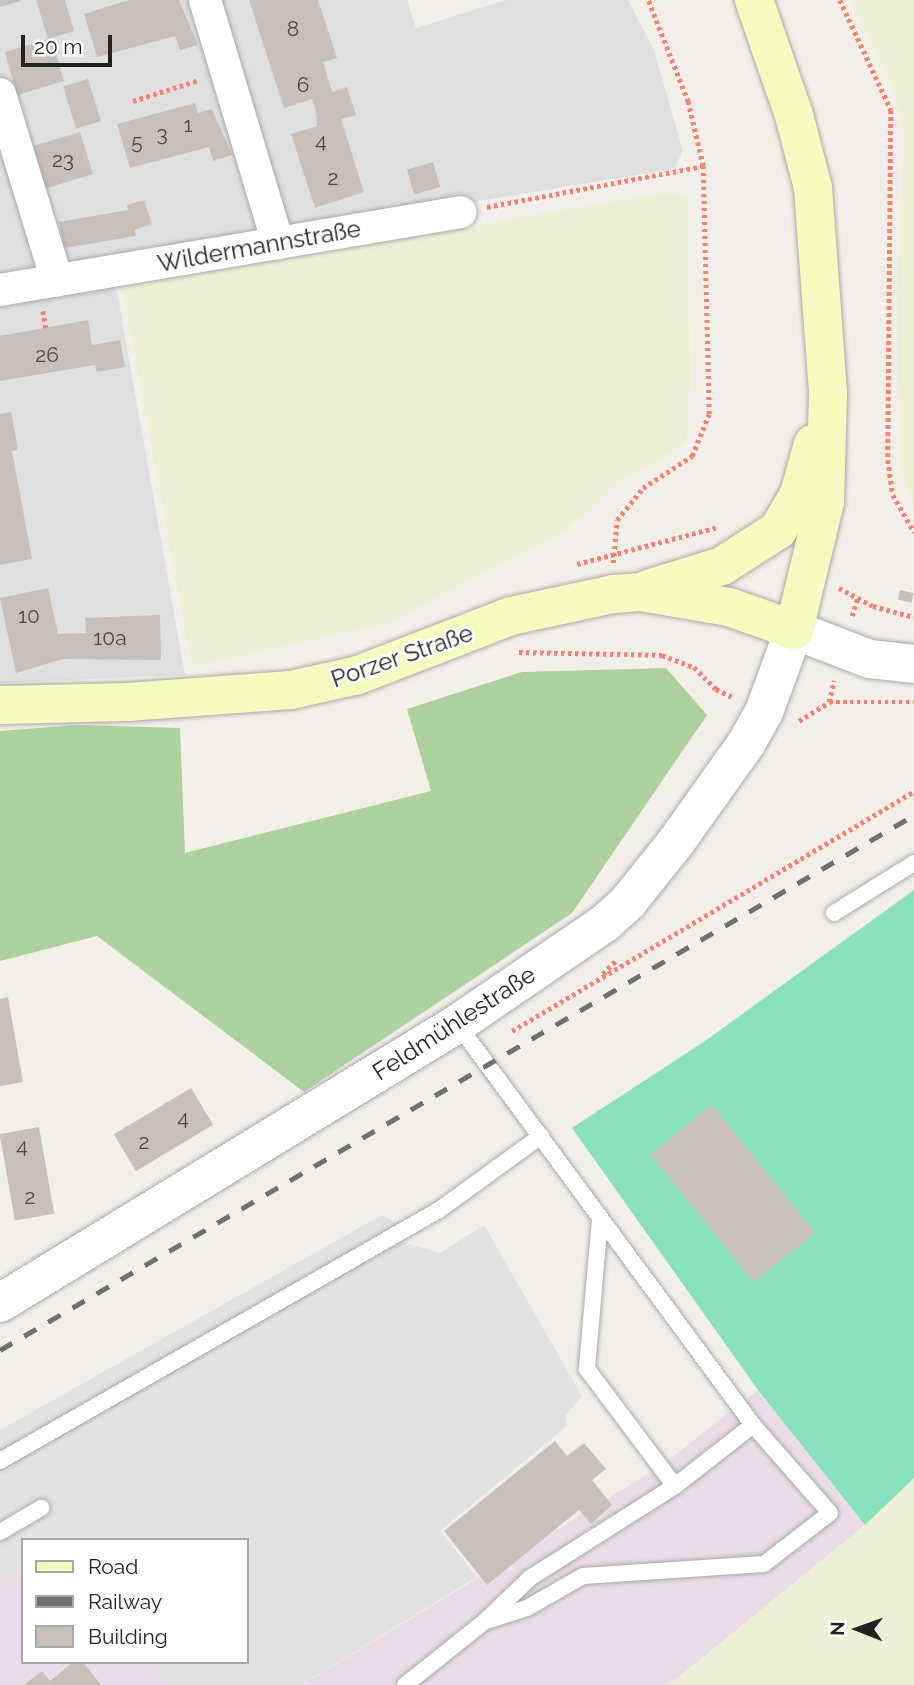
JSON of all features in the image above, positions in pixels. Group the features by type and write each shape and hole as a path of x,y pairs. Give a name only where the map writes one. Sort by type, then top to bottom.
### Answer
{"main road":[{"path":"754,0 794,115 813,188 828,392 825,502 794,630"},
{"path":"628,593 722,566 778,530 799,494 828,392"},
{"name":"Porzer Straße","path":"0,705 182,699 291,690 358,675 510,616 628,593 729,607 794,630"}],"street":[{"path":"205,0 278,243"},
{"path":"0,94 57,280"},
{"name":"Wildermannstraße","path":"0,290 460,212"},
{"path":"794,630 870,659 914,664"},
{"name":"Feldmühlestraße","path":"0,1303 457,1024 604,923 628,902 721,781 764,712 794,630"}],"lane":[{"path":"834,913 914,863"},
{"path":"457,1024 753,1425 830,1513 764,1564 583,1576 527,1608 484,1622"},
{"path":"0,1461 439,1210 541,1136"},
{"path":"600,1219 587,1369 676,1486"},
{"path":"405,1685 484,1622 530,1578 676,1486 753,1425"},
{"path":"0,1532 41,1508"}],"path":[{"path":"628,593 617,520 643,488 692,456 709,414 703,166 688,102 648,0"},
{"path":"840,0 891,110 888,460 892,495 914,532"},
{"path":"133,101 226,71"},
{"path":"460,212 703,166"},
{"path":"505,652 662,654 694,667 716,690 792,725 829,702 914,702"}],"shaded area":[{"path":"0,0 407,0 416,28 506,0 628,0 654,50 683,151 674,169 124,259 116,286 185,675 0,683"},
{"path":"382,1215 399,1224 405,1236 398,1241 440,1253 484,1225 582,1396 566,1415 567,1426 440,1531 477,1577 301,1685 167,1685 151,1664 248,1664 248,1538 21,1538 21,1569 0,1581 0,1430"},
{"path":"758,1390 865,1525 669,1685 302,1685 658,1468"},
{"path":"21,1569 21,1664 151,1664 167,1685 0,1685 0,1581"}],"green space":[{"path":"852,0 914,0 914,508 900,464 897,294 904,132 891,84"},
{"path":"666,193 688,197 690,382 686,444 620,481 569,528 388,623 192,666 122,285"},
{"path":"666,668 707,715 572,913 304,1092 97,936 0,961 0,731 77,725 180,728 185,853 431,791 407,709 522,672"},
{"path":"914,890 914,1478 865,1525 758,1390 572,1128 705,1041"},
{"path":"914,1478 914,1685 669,1685 865,1525"}],"building":[{"path":"0,0 20,0 20,1 0,7"},
{"path":"36,0 65,0 74,31 51,38 64,81 17,95 5,52 48,39"},
{"path":"129,0 179,0 198,45 180,50 175,36 97,57 84,14"},
{"path":"249,0 318,0 337,58 323,62 332,92 347,87 356,115 341,119 364,192 315,208 291,134 317,126 316,111 312,99 284,108"},
{"path":"88,79 101,121 76,129 63,87"},
{"path":"195,103 198,113 212,109 232,155 213,161 209,147 130,168 117,124"},
{"path":"80,132 93,174 46,188 33,146"},
{"path":"433,162 440,187 414,194 407,169"},
{"path":"144,200 152,224 134,230 136,236 64,248 59,222 128,210 127,205"},
{"path":"88,320 92,345 120,340 125,367 97,372 95,365 0,381 0,336"},
{"path":"11,412 18,450 12,451 32,559 0,565 0,414"},
{"path":"48,588 58,634 86,633 85,618 160,615 161,660 63,659 16,673 0,598"},
{"path":"900,590 914,593 912,603 898,600"},
{"path":"8,997 23,1082 0,1086 0,999"},
{"path":"191,1088 213,1125 136,1171 114,1134"},
{"path":"712,1105 815,1232 754,1282 651,1155"},
{"path":"39,1127 54,1214 15,1221 0,1134"},
{"path":"555,1441 567,1456 584,1443 606,1469 592,1480 612,1505 591,1524 579,1510 487,1585 444,1531"},
{"path":"71,1664 85,1664 101,1685 24,1685 42,1671 50,1681"}],"railway":[{"path":"0,1350 914,815"}]}
